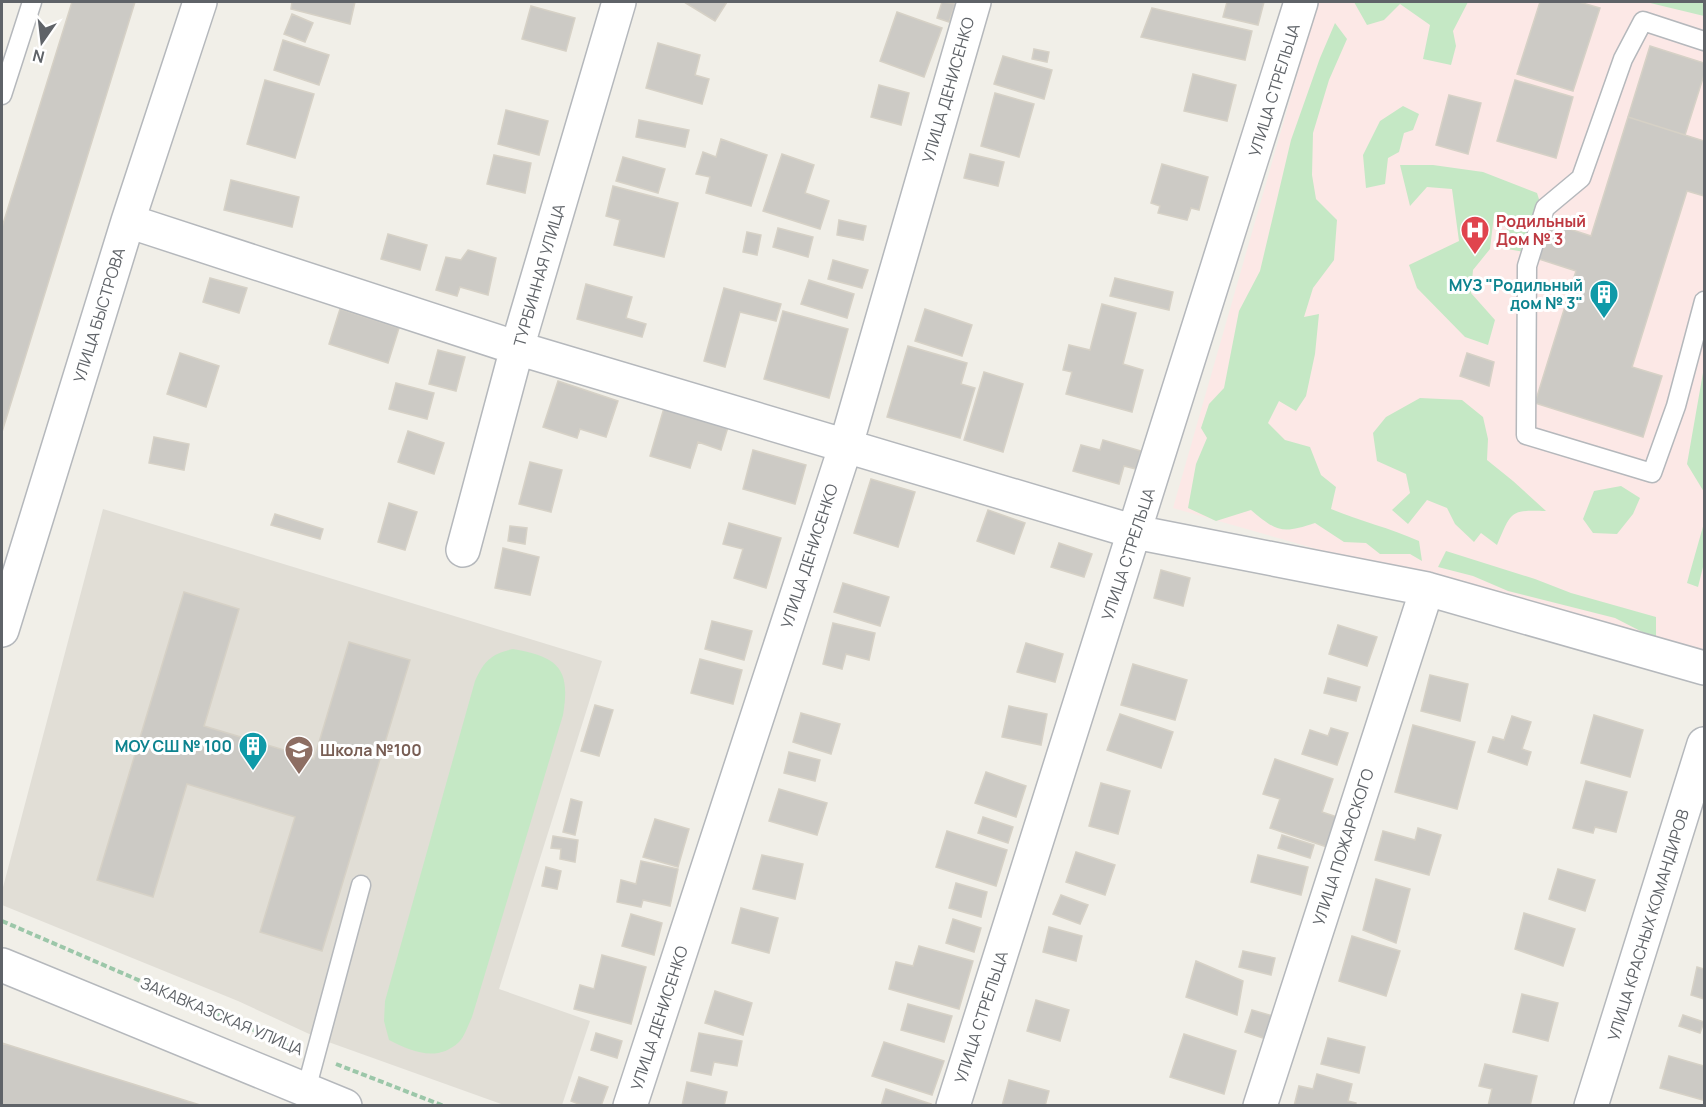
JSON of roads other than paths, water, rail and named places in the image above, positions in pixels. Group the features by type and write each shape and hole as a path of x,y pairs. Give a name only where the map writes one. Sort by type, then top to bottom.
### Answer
{"street":[{"name":"УЛИЦА БЫСТРОВА","path":"2,630 128,221 200,2"},
{"name":"ТУРБИННАЯ УЛИЦА","path":"462,550 517,348 619,2"},
{"name":"УЛИЦА ДЕНИСЕНКО","path":"630,1106 846,445 974,2"},
{"name":"УЛИЦА СТРЕЛЬЦА","path":"953,1106 1301,2"},
{"path":"128,221 517,348 1135,532 1427,589 1704,668"},
{"name":"УЛИЦА ПОЖАРСКОГО","path":"1260,1106 1427,589"},
{"name":"УЛИЦА КРАСНЫХ КОМАНДИРОВ","path":"1591,1106 1704,744"},
{"path":"2,965 345,1105"}],"lane":[{"path":"2,95 32,2"},
{"path":"1704,41 1643,21 1623,59 1581,178 1545,208 1527,266 1526,435 1652,473 1676,406 1704,301"},
{"path":"306,1090 361,885"}],"place":[{"name":"Родильный Дом № 3","path":"1475,256"},
{"name":"МУЗ \"Родильный дом № 3\"","path":"1604,320"},
{"name":"МОУ СШ № 100","path":"253,772"},
{"name":"Школа №100","path":"299,776"}]}
